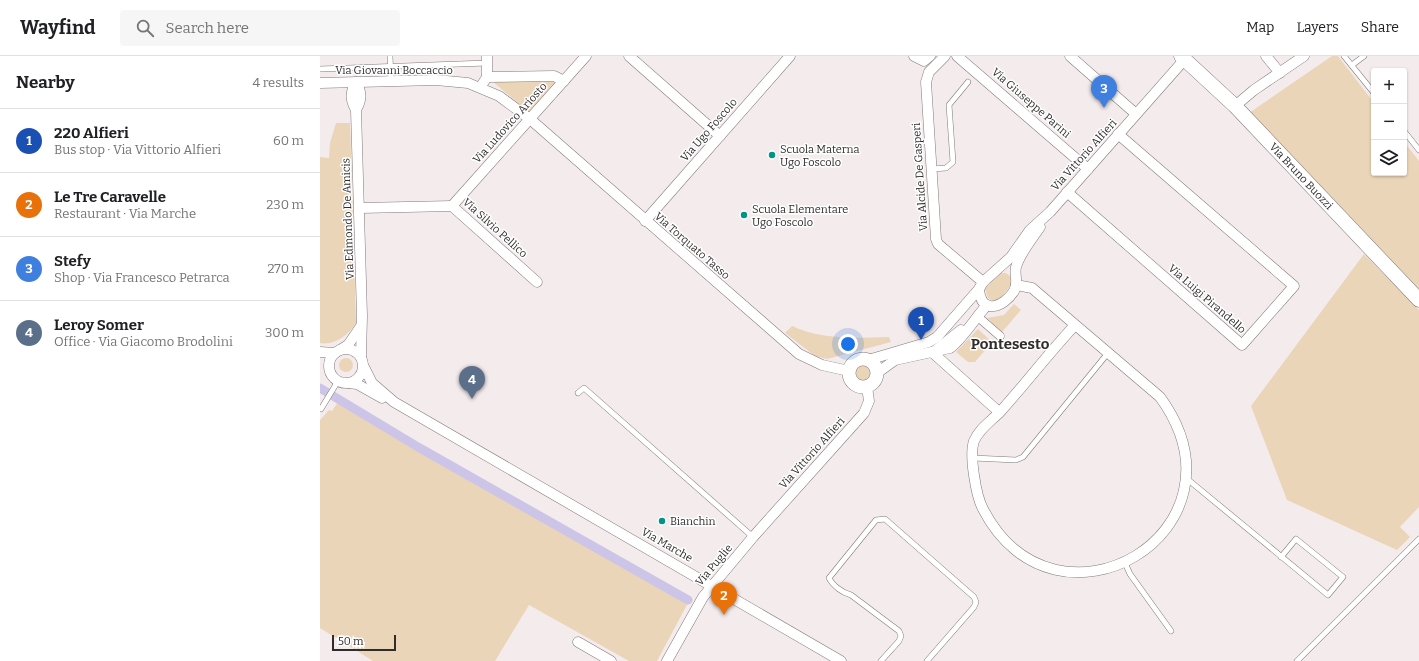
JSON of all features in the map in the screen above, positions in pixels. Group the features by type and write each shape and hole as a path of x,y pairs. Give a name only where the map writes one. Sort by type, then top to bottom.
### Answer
{"main road":[{"name":"Via Bruno Buozzi","path":"1183,58 1235,106 1419,300"}],"street":[{"name":"Via Ludovico Ariosto","path":"452,206 586,56"},
{"path":"629,56 720,136"},
{"name":"Via Ugo Foscolo","path":"645,221 790,56"},
{"path":"914,56 924,61 930,56"},
{"name":"Via Alcide De Gasperi","path":"945,56 930,72 926,82 936,239 938,244 981,286"},
{"name":"Via Giuseppe Parini","path":"957,56 1088,169"},
{"path":"1070,56 1136,114"},
{"path":"1266,56 1280,73"},
{"path":"1235,106 1254,90 1304,56"},
{"name":"Via Vittorio Alfieri","path":"987,305 992,307 1001,305 1014,291 1017,262 1050,212 1183,58"},
{"path":"480,87 487,77 487,60"},
{"path":"487,77 554,76 564,80"},
{"name":"Via Giovanni Boccaccio","path":"320,83 436,80 468,83 499,96 530,119"},
{"name":"Via Edmondo De Amicis","path":"356,82 361,91 361,100 356,110 360,208 362,316 361,356"},
{"name":"Via Torquato Tasso","path":"530,119 799,354 813,362 850,371"},
{"name":"Via Luigi Pirandello","path":"1067,192 1242,345 1294,286 1118,134"},
{"name":"Via Silvio Pellico","path":"360,208 452,206 537,282"},
{"name":"Via Vittorio Alfieri","path":"868,360 930,342 937,337 981,286 1011,257 1030,230 1050,212"},
{"path":"1000,268 1006,269 1015,280 1032,288 1160,397 1174,415 1182,435 1187,464 1186,478 1180,502 1172,519 1160,537 1144,552 1125,563 1104,570 1083,573 1061,571 1040,565 1021,555 1004,541 990,524 980,505 975,484 973,458 973,449 976,438 1075,325"},
{"path":"877,373 874,364 868,360 856,361 852,365 850,371 852,382 862,387 867,386 873,383 877,373 895,360 945,350 956,344 975,318 987,305 982,300 981,286"},
{"path":"975,318 1000,336"},
{"path":"330,373 329,362 337,351 348,345 361,326"},
{"path":"320,352 351,349 361,356 364,367 372,383 394,402"},
{"path":"933,353 999,412"},
{"path":"320,363 338,381 357,384 377,396 394,402"},
{"path":"349,383 359,377 364,367"},
{"name":"Via Vittorio Alfieri","path":"760,529 864,413 869,401 867,386"},
{"name":"Via Marche","path":"394,402 481,451 841,661"},
{"name":"Via Puglie","path":"667,661 703,597 760,529"},
{"path":"578,642 610,661"}],"lane":[{"path":"390,56 391,81"},
{"path":"1344,56 1371,89"},
{"path":"1352,65 1364,56"},
{"path":"320,69 487,60"},
{"path":"932,169 946,168 953,162 949,105 968,82"},
{"path":"1407,135 1419,150"},
{"path":"973,458 1016,460 1023,456 1108,353"},
{"path":"321,409 338,381"},
{"path":"578,393 584,388 753,537"},
{"path":"1186,478 1281,557 1328,595 1343,577 1296,539 1281,557"},
{"path":"881,661 901,636 898,631 851,595 845,594 831,582 829,578 876,520 881,518 885,519 974,597 976,602 974,607 927,661"},
{"path":"1297,661 1419,539"},
{"path":"1125,563 1130,574 1171,631"}],"shaded area":[{"path":"1332,56 1338,56 1371,99 1371,176 1407,176 1407,146 1419,161 1419,291 1249,113"},
{"path":"552,80 556,84 530,113 493,82"},
{"path":"336,123 350,123 356,323 341,339 331,343 320,343 320,157 329,158 330,143"},
{"path":"1364,254 1419,310 1419,507 1400,527 1410,537 1397,550 1287,500 1251,406"},
{"path":"999,273 1008,275 1011,278 1012,283 1001,298 993,301 988,298 985,289"},
{"path":"1014,304 1021,310 1002,332 987,318 1004,315"},
{"path":"792,326 803,331 827,336 852,338 889,337 891,342 827,359 815,356 785,333"},
{"path":"978,329 992,342 975,362 968,362 956,352"},
{"path":"343,358 349,358 353,362 353,368 349,372 343,372 339,368 339,362"},
{"path":"863,364 869,367 872,373 869,379 863,382 857,379 854,373 857,367"},
{"path":"338,402 689,601 657,661 629,661 529,605 495,661 373,661 320,628 320,420 329,410 332,411"}],"waterway":[{"path":"320,388 418,447 688,600"}],"place":[{"name":"Stefy","path":"1104,108"},
{"name":"Scuola Materna Ugo Foscolo","path":"772,155"},
{"name":"Scuola Elementare Ugo Foscolo","path":"744,215"},
{"name":"220 Alfieri","path":"921,340"},
{"name":"Leroy Somer","path":"472,399"},
{"name":"Bianchin","path":"662,521"},
{"name":"Le Tre Caravelle","path":"724,615"}],"district":[{"name":"Pontesesto","path":"1010,344"}]}
